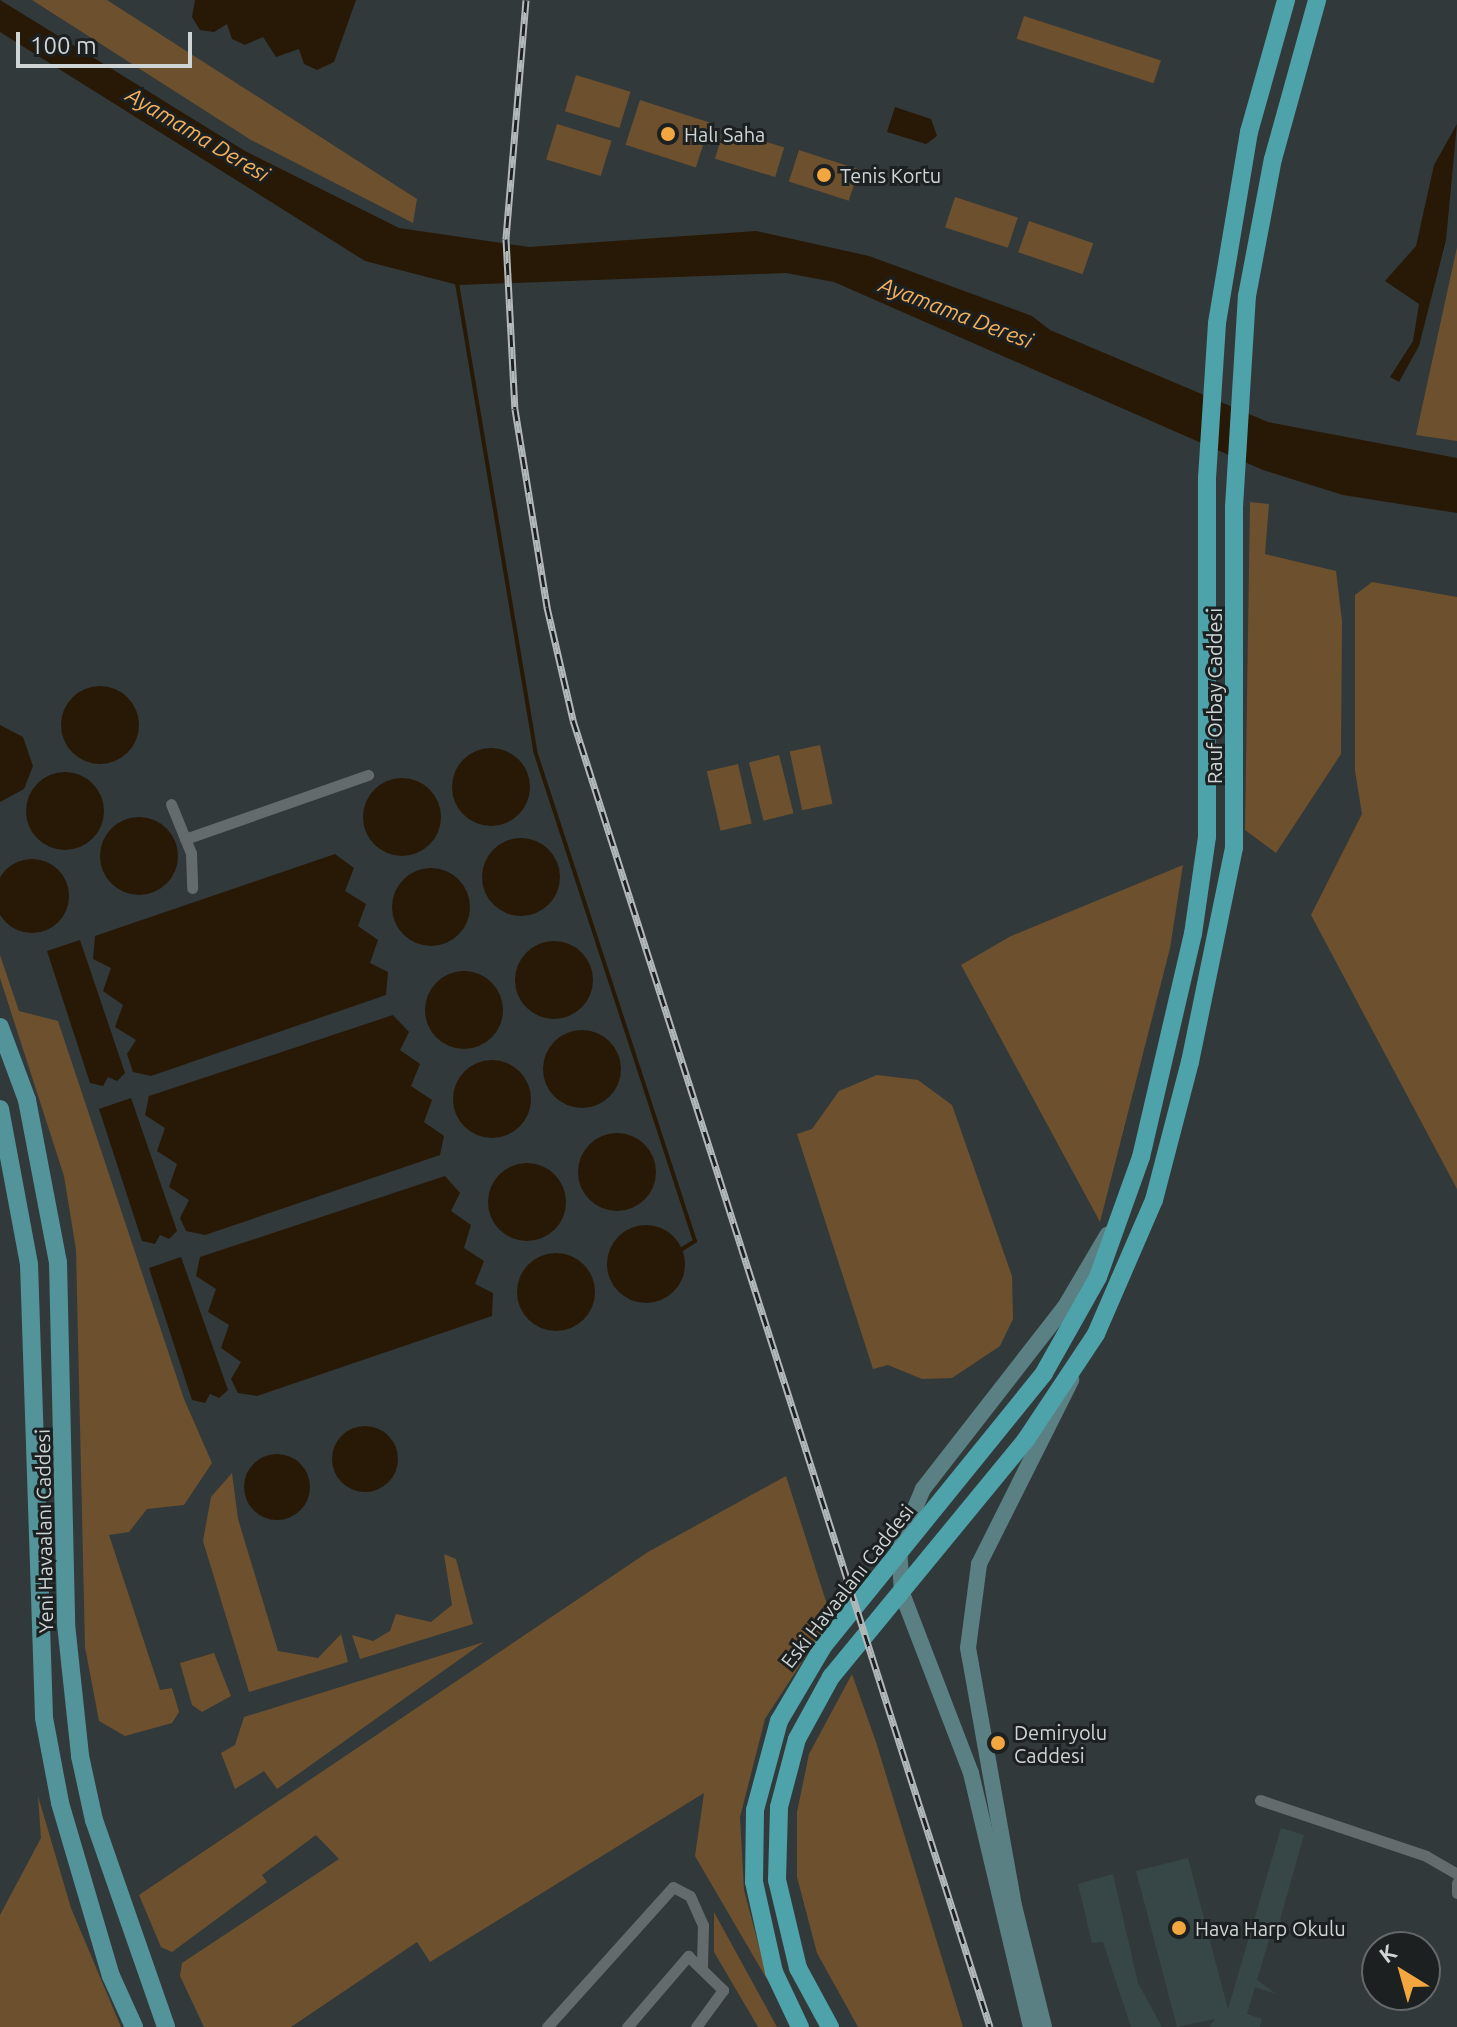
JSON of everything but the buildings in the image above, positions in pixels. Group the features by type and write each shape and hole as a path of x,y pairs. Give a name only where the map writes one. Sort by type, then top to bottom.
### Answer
{"highway":[{"name":"Rauf Orbay Caddesi","path":"1123,1214 1202,881 1210,802 1207,478 1210,380 1242,168 1286,0"},
{"name":"Rauf Orbay Caddesi","path":"1074,1372 1122,1285 1154,1200 1229,886 1236,803 1235,471 1239,387 1260,218 1317,0"},
{"name":"Eski Havaalanı Caddesi","path":"800,2027 774,1972 754,1882 755,1810 779,1721 824,1645 1044,1373 1085,1303 1123,1214"},
{"path":"830,2027 798,1968 777,1880 779,1807 797,1739 852,1649 1074,1372"}],"main road":[{"name":"Yeni Havaalanı Caddesi","path":"0,1027 27,1100 56,1254 70,1686 94,1820 166,2027"},
{"name":"Yeni Havaalanı Caddesi","path":"0,1109 28,1255 44,1718 60,1803 111,1976 134,2027"},
{"path":"1031,2027 971,1773 909,1611 899,1560 906,1521 1123,1214"},
{"path":"28,1255 56,1254"},
{"path":"1044,2027 971,1684 970,1601 998,1515 1074,1372"}],"street":[{"path":"185,839 368,775"},
{"path":"171,804 185,839 192,888"},
{"path":"1260,1800 1426,1856 1457,1874"},
{"path":"1457,1883 1457,1893"},
{"path":"547,2027 673,1887 690,1896 703,1925 702,1967"},
{"path":"627,2027 688,1956 723,1990 696,2027"}],"shaded area":[{"path":"32,0 107,0 417,199 413,223 251,140"},
{"path":"1024,16 1161,60 1154,83 1017,39"},
{"path":"576,75 631,92 619,128 565,111"},
{"name":"Halı Saha","path":"640,100 710,123 696,168 625,145"},
{"path":"557,124 612,141 601,176 546,159"},
{"name":"Tenis Kortu","path":"724,129 784,147 775,177 715,159"},
{"name":"Tenis Kortu","path":"799,150 859,169 849,201 789,181"},
{"path":"955,197 1018,217 1008,248 945,227"},
{"path":"1029,221 1093,243 1083,274 1018,252"},
{"path":"1457,247 1457,441 1416,435"},
{"path":"1250,502 1269,504 1265,554 1336,571 1342,621 1341,754 1276,853 1245,830"},
{"path":"1372,582 1457,597 1457,1189 1311,915 1362,814 1355,771 1355,595"},
{"path":"820,745 832,804 802,810 790,751"},
{"path":"779,755 794,813 763,821 749,762"},
{"path":"738,764 752,823 721,831 707,771"},
{"path":"1183,865 1170,948 1100,1222 961,965 1011,936"},
{"path":"0,955 19,1011 58,1021 184,1399 212,1463 184,1505 147,1509 129,1532 109,1535 160,1690 172,1688 179,1712 172,1723 125,1736 99,1721 85,1647 76,1250 64,1176 0,978"},
{"path":"877,1075 918,1080 952,1105 1012,1276 1013,1319 1000,1346 952,1378 922,1379 888,1365 873,1369 797,1134 812,1129 839,1091"},
{"path":"232,1473 238,1519 278,1651 318,1658 341,1634 348,1662 249,1692 203,1541 211,1497"},
{"path":"786,1476 831,1617 765,1719 740,1817 744,1890 768,1981 695,1856 704,1793 430,1962 417,1942 291,2027 204,2027 180,1976 182,1963 339,1859 316,1835 262,1875 267,1882 172,1952 161,1947 139,1895 648,1552"},
{"path":"444,1554 456,1559 473,1624 360,1659 352,1635 373,1641 390,1631 396,1614 431,1622 452,1605"},
{"path":"484,1642 277,1789 264,1771 235,1789 221,1753 235,1745 244,1717"},
{"path":"214,1653 231,1696 202,1712 192,1705 180,1663"},
{"path":"852,1674 876,1742 963,2027 858,2027 817,1953 797,1877 797,1812 809,1754"},
{"path":"38,1796 71,1908 121,2027 0,2027 0,1915 41,1838"},
{"name":"Hava Harp Okulu","path":"1281,1828 1304,1835 1280,1920 1296,1933 1273,1927 1257,1980 1276,1994 1255,1987 1247,2014 1262,2019 1260,2027 1209,2027 1215,2019 1177,2027 1136,1871 1188,1858 1228,2009"},
{"path":"1113,1874 1138,1983 1162,2027 1131,2027 1103,1942 1092,1943 1078,1884"},
{"path":"714,1912 777,2027 758,2027 714,1952"}],"water":[{"name":"Ayamama Deresi","path":"0,0 245,151 399,228 529,247 756,231 869,256 1032,316 1050,330 1268,422 1457,458 1457,513 1343,495 1263,470 834,282 786,273 458,285 365,261 0,32"},
{"path":"195,0 356,0 334,62 317,70 304,64 299,49 276,57 263,37 245,45 232,39 227,24 214,32 200,30 192,17"},
{"path":"895,107 931,119 937,136 926,144 887,132"},
{"path":"1457,124 1446,240 1419,346 1399,382 1390,377 1413,341 1419,304 1385,281 1416,246 1434,165"},
{"path":"100,686 115,689 128,697 136,710 139,725 136,740 128,753 115,761 100,764 85,761 72,753 64,740 61,725 64,710 72,697 85,689"},
{"path":"0,725 23,737 33,766 24,789 0,802"},
{"path":"491,748 506,751 519,759 527,772 530,787 527,802 519,815 506,823 491,826 476,823 463,815 455,802 452,787 455,772 463,759 476,751"},
{"path":"65,772 80,775 93,783 101,796 104,811 101,826 93,839 80,847 65,850 50,847 37,839 29,826 26,811 29,796 37,783 50,775"},
{"path":"402,778 417,781 430,789 438,802 441,817 438,832 430,845 417,853 402,856 387,853 374,845 366,832 363,817 366,802 374,789 387,781"},
{"path":"139,817 154,820 167,828 175,841 178,856 175,871 167,884 154,892 139,895 124,892 111,884 103,871 100,856 103,841 111,828 124,820"},
{"path":"521,838 536,841 549,849 557,862 560,877 557,892 549,905 536,913 521,916 506,913 493,905 485,892 482,877 485,862 493,849 506,841"},
{"path":"335,854 354,868 345,891 366,904 358,926 378,940 370,963 388,972 386,995 151,1076 133,1072 127,1054 136,1040 115,1027 123,1005 103,991 111,968 93,959 95,936"},
{"path":"39,859 59,869 67,882 67,910 59,923 46,931 25,933 5,923 -3,910 -5,889 5,869 18,861"},
{"path":"431,868 446,871 459,879 467,892 470,907 467,922 459,935 446,943 431,946 416,943 403,935 395,922 392,907 395,892 403,879 416,871"},
{"path":"80,940 125,1073 117,1081 108,1077 103,1086 90,1083 47,951"},
{"path":"554,941 569,944 582,952 590,965 593,980 590,995 582,1008 569,1016 554,1019 539,1016 526,1008 518,995 515,980 518,965 526,952 539,944"},
{"path":"464,971 479,974 492,982 500,995 503,1010 500,1025 492,1038 479,1046 464,1049 449,1046 436,1038 428,1025 425,1010 428,995 436,982 449,974"},
{"path":"393,1015 409,1032 400,1050 420,1064 411,1086 432,1100 424,1122 444,1136 440,1155 205,1235 186,1231 180,1218 189,1200 169,1187 177,1164 157,1151 165,1128 145,1115 149,1096"},
{"path":"582,1030 597,1033 610,1041 618,1054 621,1069 618,1084 610,1097 597,1105 582,1108 567,1105 554,1097 546,1084 543,1069 546,1054 554,1041 567,1033"},
{"path":"492,1060 507,1063 520,1071 528,1084 531,1099 528,1114 520,1127 507,1135 492,1138 477,1135 464,1127 456,1114 453,1099 456,1084 464,1071 477,1063"},
{"path":"131,1098 177,1231 169,1239 160,1235 155,1244 142,1241 99,1109"},
{"path":"617,1133 632,1136 645,1144 653,1157 656,1172 653,1187 645,1200 632,1208 617,1211 602,1208 589,1200 581,1187 578,1172 581,1157 589,1144 602,1136"},
{"path":"527,1163 542,1166 555,1174 563,1187 566,1202 563,1217 555,1230 542,1238 527,1241 512,1238 499,1230 491,1217 488,1202 491,1187 499,1174 512,1166"},
{"path":"445,1176 460,1193 451,1211 471,1225 464,1248 484,1261 475,1284 493,1293 492,1316 257,1396 238,1393 231,1379 241,1362 221,1348 229,1325 208,1312 216,1289 196,1276 200,1257"},
{"path":"646,1225 661,1228 674,1236 682,1249 685,1264 682,1279 674,1292 661,1300 646,1303 631,1300 618,1292 610,1279 607,1264 610,1249 618,1236 631,1228"},
{"path":"556,1253 571,1256 584,1264 592,1277 595,1292 592,1307 584,1320 571,1328 556,1331 541,1328 528,1320 520,1307 517,1292 520,1277 528,1264 541,1256"},
{"path":"181,1257 228,1390 219,1398 210,1394 205,1403 192,1400 149,1268"},
{"path":"358,1426 372,1426 384,1431 393,1440 398,1459 396,1472 389,1483 372,1492 358,1492 346,1487 337,1478 332,1466 332,1452 337,1440 346,1431"},
{"path":"270,1454 284,1454 296,1459 305,1468 310,1487 308,1500 301,1511 284,1520 270,1520 258,1515 249,1506 244,1494 244,1480 249,1468 258,1459"}],"waterway":[{"path":"457,283 535,751 695,1241 682,1249"}],"railway":[{"path":"526,0 506,239 515,409 547,607 573,720 990,2027"}],"place":[{"name":"Halı Saha","path":"668,134"},
{"name":"Tenis Kortu","path":"824,175"},
{"name":"Demiryolu Caddesi","path":"998,1743"},
{"name":"Hava Harp Okulu","path":"1179,1928"}]}
